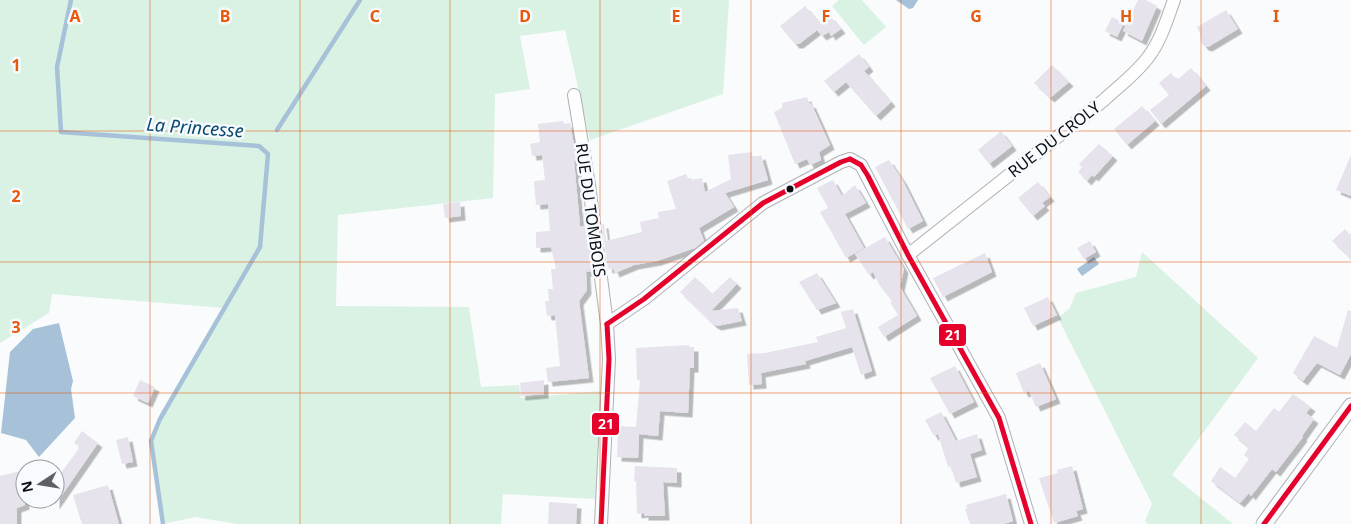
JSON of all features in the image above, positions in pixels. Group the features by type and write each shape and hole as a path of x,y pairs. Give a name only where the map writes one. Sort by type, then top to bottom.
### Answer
{"street":[{"name":"RUE DU CROLY","path":"908,255 1127,79 1149,56 1161,35 1174,0"},
{"name":"RUE DU TOMBOIS","path":"574,95 589,185 607,324 609,358 601,524"},
{"path":"607,324 644,299 763,203 850,159 861,165 908,255 999,418 1031,524"},
{"path":"1264,524 1351,406"}],"green space":[{"path":"0,0 729,0 723,94 590,140 565,30 520,36 530,89 495,94 493,198 338,215 336,306 469,307 481,387 519,385 521,398 602,391 596,499 503,494 501,524 237,524 195,517 163,524 151,441 160,419 224,308 52,294 49,313 0,343"},
{"path":"839,0 862,0 886,27 864,45 832,6"},
{"path":"1142,252 1258,358 1172,475 1233,524 1148,524 1145,521 1152,504 1058,318 1070,308 1076,293 1136,277"}],"water":[{"path":"896,0 918,0 913,8 909,9"},
{"path":"1094,257 1099,264 1082,276 1077,269"},
{"path":"59,323 73,381 71,389 75,418 39,457 26,440 1,433 10,352 33,329"}],"building":[{"path":"1138,0 1146,0 1157,6 1142,41 1123,31"},
{"path":"805,6 820,24 830,16 841,29 831,36 829,32 822,36 817,30 799,44 795,44 780,26"},
{"path":"1226,10 1238,29 1208,47 1204,46 1197,27"},
{"path":"1112,17 1124,23 1117,37 1105,31"},
{"path":"859,54 869,67 864,71 891,102 876,116 846,82 834,92 824,81"},
{"path":"1052,65 1069,82 1050,98 1034,83"},
{"path":"1191,68 1206,86 1161,124 1150,110 1169,95 1159,83 1171,73 1177,80"},
{"path":"807,97 830,145 819,152 821,160 810,165 807,159 795,164 774,112 782,108 782,103"},
{"path":"1142,106 1155,121 1127,145 1114,129"},
{"path":"563,121 564,124 570,123 577,161 574,160 580,226 586,226 592,271 586,272 587,290 579,301 589,378 548,382 546,368 560,366 555,315 547,316 545,301 549,301 548,289 553,289 551,269 556,269 551,247 536,248 536,232 550,231 548,204 536,205 534,181 545,180 542,155 532,156 530,144 540,142 538,124"},
{"path":"1001,131 1012,146 989,164 978,150"},
{"path":"1099,144 1113,156 1094,177 1092,175 1087,181 1078,172 1082,167 1079,164"},
{"path":"752,152 752,158 761,155 768,180 725,193 734,207 699,228 704,241 695,248 657,261 634,265 615,273 613,268 608,269 602,224 604,224 606,241 642,232 640,222 659,218 658,212 676,209 667,181 686,174 689,180 702,178 705,192 731,179 728,155"},
{"path":"1351,155 1351,196 1336,190"},
{"path":"889,160 903,181 923,221 908,229 875,167"},
{"path":"833,180 842,196 855,185 866,203 845,214 864,248 846,258 820,212 828,208 817,188"},
{"path":"1038,182 1050,197 1042,203 1045,206 1033,216 1018,198"},
{"path":"460,202 461,216 445,218 443,204"},
{"path":"1345,229 1351,236 1351,259 1332,241"},
{"path":"885,237 904,269 900,287 917,316 884,337 878,327 898,315 890,302 892,301 880,286 873,272 869,275 855,254"},
{"path":"1090,241 1096,252 1084,259 1077,248"},
{"path":"985,253 992,272 943,297 933,278"},
{"path":"817,273 836,303 817,310 799,282"},
{"path":"695,277 712,294 730,277 737,284 711,311 738,308 742,321 717,326 713,324 680,292"},
{"path":"1048,297 1057,315 1033,326 1024,308"},
{"path":"853,309 872,371 861,375 852,347 805,361 806,364 761,373 762,384 749,385 747,354 765,353 818,342 816,337 846,328 841,312"},
{"path":"1348,310 1351,311 1351,354 1340,375 1317,363 1303,381 1293,373 1314,336 1337,348"},
{"path":"689,345 689,347 694,347 694,368 690,368 688,413 660,411 658,436 639,434 638,458 617,457 618,426 636,427 640,380 637,380 636,348"},
{"path":"1040,363 1056,399 1036,407 1029,391 1024,393 1016,373"},
{"path":"955,366 974,402 950,414 930,378"},
{"path":"140,380 155,387 148,403 133,396"},
{"path":"544,380 544,394 521,396 520,383"},
{"path":"1293,394 1311,407 1306,413 1314,419 1303,437 1276,472 1272,469 1251,496 1249,493 1240,503 1211,481 1220,467 1235,478 1249,459 1244,455 1249,447 1234,435 1245,422 1256,431 1274,408 1279,412"},
{"path":"941,412 956,441 977,434 982,450 970,454 977,477 956,483 951,466 948,467 938,434 934,436 925,420"},
{"path":"82,431 98,443 65,491 65,467 80,447 74,443"},
{"path":"128,437 133,462 122,464 116,440"},
{"path":"635,466 677,468 677,483 663,482 665,516 637,514 636,481 634,481"},
{"path":"1072,466 1083,509 1076,511 1078,516 1054,523 1039,478 1058,473 1057,470"},
{"path":"15,472 17,524 0,524 0,476"},
{"path":"108,485 119,524 82,524 73,495"},
{"path":"1006,494 1013,521 1004,524 970,524 965,509 967,508 966,505"},
{"path":"549,502 577,504 576,524 548,524"}],"waterway":[{"name":"La Princesse","path":"71,0 57,67 61,132 259,146 268,154 260,247 160,419 151,441 163,524"},
{"path":"277,130 360,0"}],"transit line":[{"name":"21","path":"850,159 861,165 868,176 908,255 999,418 1031,524"},
{"name":"21","path":"607,324 644,299 763,203 850,159"},
{"name":"21","path":"601,524 609,359 607,324"},
{"name":"21","path":"1264,524 1351,406"}]}
